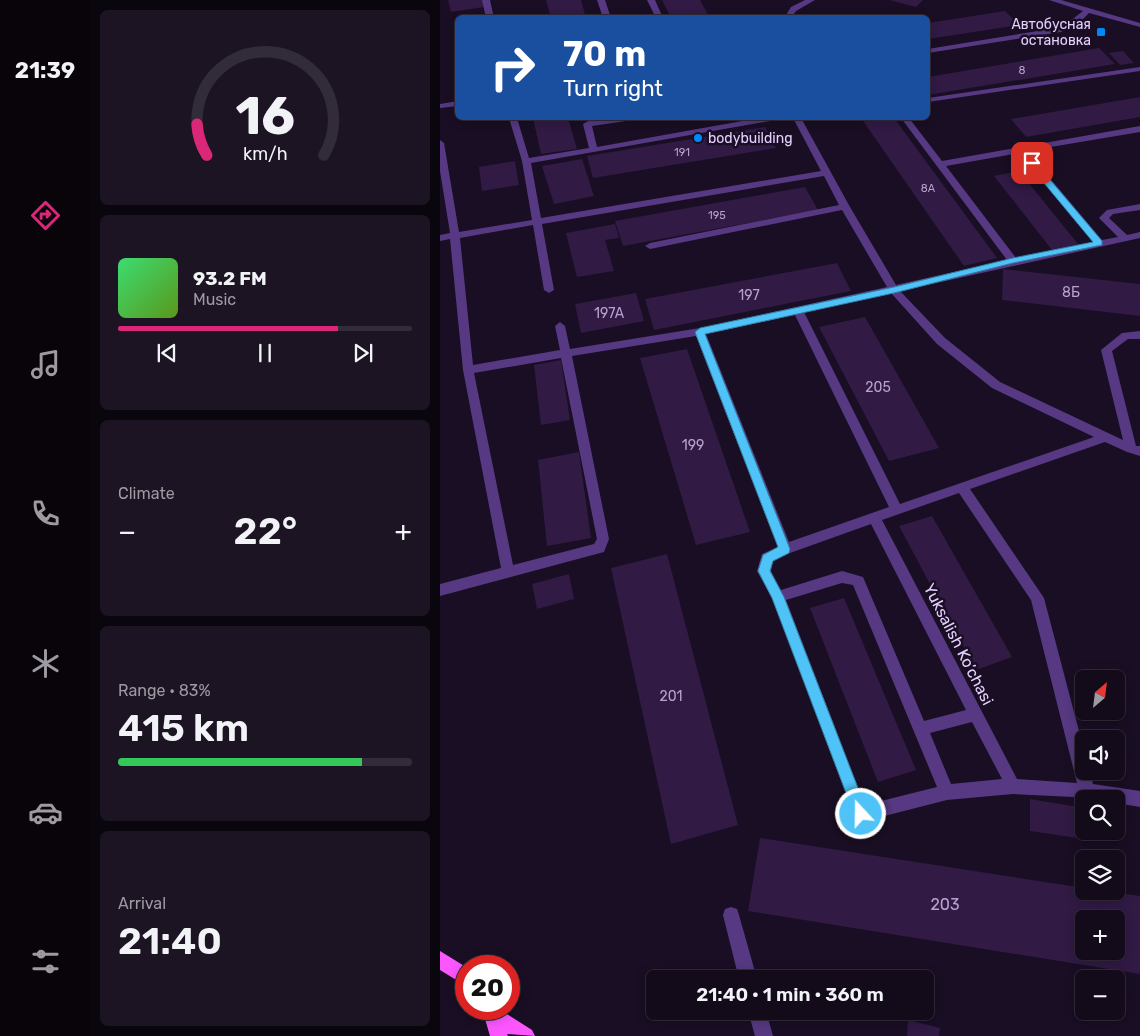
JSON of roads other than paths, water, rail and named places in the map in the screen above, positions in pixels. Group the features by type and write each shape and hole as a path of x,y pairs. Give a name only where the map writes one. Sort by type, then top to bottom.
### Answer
{"main road":[{"path":"440,960 455,970"},
{"path":"494,1020 499,1036"},
{"path":"503,1020 526,1036"}],"street":[{"path":"486,0 489,15"},
{"path":"601,0 606,15"},
{"path":"650,0 658,15"},
{"path":"788,15 789,12 810,0"},
{"path":"1053,0 1140,25"},
{"path":"1077,7 1085,0"},
{"path":"930,51 1058,30 1077,20 1088,10"},
{"path":"930,100 1140,69"},
{"path":"440,106 455,104"},
{"path":"514,120 526,161 549,290"},
{"path":"594,150 587,124 613,120"},
{"path":"526,161 759,120"},
{"path":"797,120 894,290 942,341 996,385 1050,412 1135,450"},
{"path":"907,120 1013,261"},
{"path":"940,164 1140,129"},
{"path":"440,143 455,236 468,370 508,572"},
{"path":"1021,150 1099,243"},
{"path":"440,238 826,173"},
{"path":"1125,238 1104,218 1110,212 1140,206"},
{"path":"650,246 845,207"},
{"path":"468,370 700,332 894,290 1013,261 1140,235"},
{"path":"798,311 896,509"},
{"path":"440,590 599,548 603,539 560,326"},
{"path":"700,332 785,549"},
{"path":"1135,450 1106,350 1126,336 1140,335"},
{"path":"1075,790 1013,786 947,792 861,814 778,597 764,571 768,558 785,549 1106,437"},
{"path":"962,486 1037,598 1087,790"},
{"name":"Yuksalish Ko’chasi","path":"874,517 1013,786"},
{"path":"778,597 842,577 858,581 947,792"},
{"path":"920,729 976,714"},
{"path":"1125,797 1140,799"},
{"path":"731,915 746,970"},
{"path":"760,1020 764,1036"}],"place":[{"name":"Автобусная остановка","path":"1101,32"},
{"name":"bodybuilding","path":"698,138"}]}
